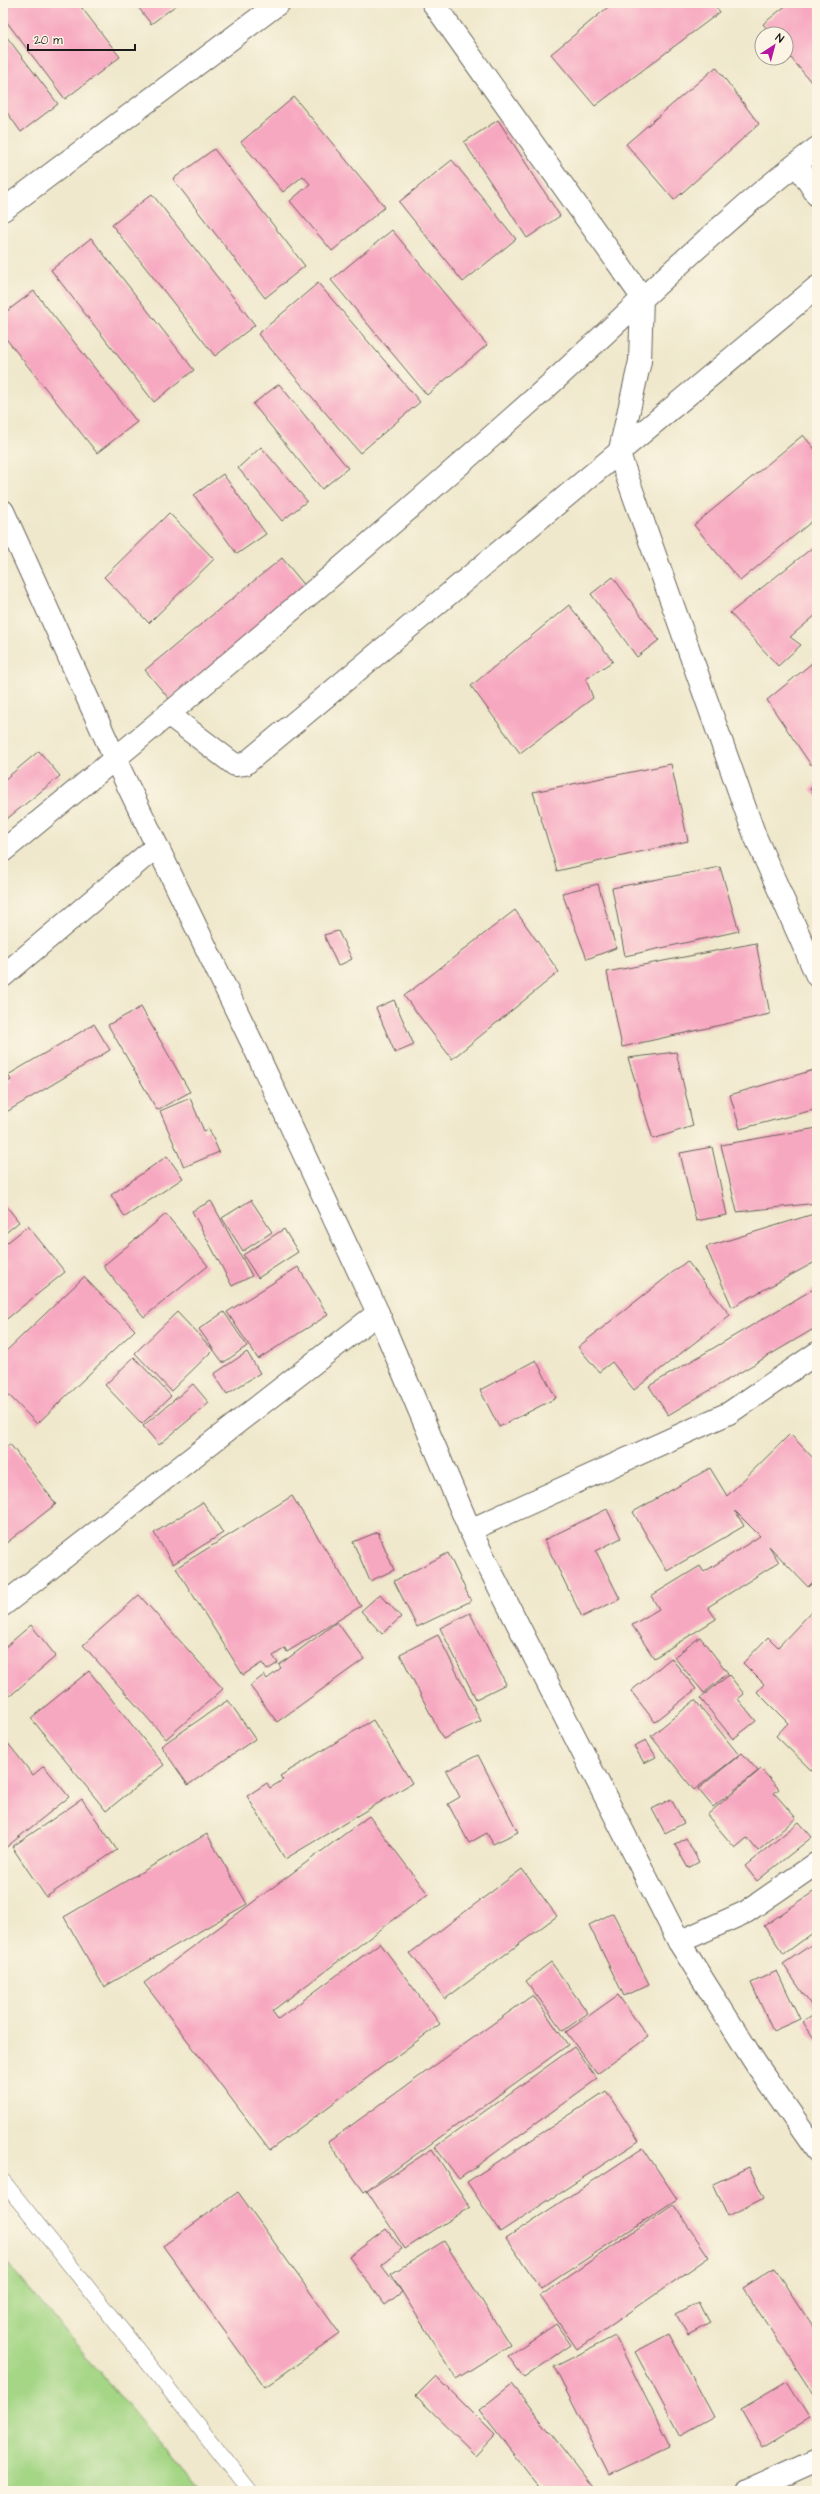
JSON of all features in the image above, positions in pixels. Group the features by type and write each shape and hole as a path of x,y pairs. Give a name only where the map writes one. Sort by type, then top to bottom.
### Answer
{"street":[{"path":"3,210 279,3"},
{"path":"432,3 642,297 640,361 619,454 755,836 817,976"},
{"path":"3,851 115,759 445,478 540,394 642,297 817,148"},
{"path":"797,164 817,195"},
{"path":"168,714 235,765 245,764 619,454 817,287"},
{"path":"3,511 115,759 255,1049 378,1313 470,1530 679,1942 756,2064 817,2151"},
{"path":"3,976 157,846"},
{"path":"3,1605 378,1313"},
{"path":"470,1530 729,1413 817,1353"},
{"path":"679,1942 746,1912 817,1863"},
{"path":"748,2491 817,2460"}],"lane":[{"path":"3,2181 250,2491"}],"green space":[{"path":"3,2258 200,2491 3,2491"}],"building":[{"path":"3,3 78,3 120,57 65,99 3,17"},
{"path":"135,3 179,3 151,24"},
{"path":"613,3 713,3 720,12 595,106 551,54"},
{"path":"789,3 817,3 817,89 794,62 794,26 765,26 763,24"},
{"path":"3,32 58,104 21,132 3,107"},
{"path":"716,67 759,124 674,200 626,144"},
{"path":"294,97 385,207 332,251 290,201 310,184 303,176 283,192 241,142"},
{"path":"498,120 560,216 527,238 464,142"},
{"path":"214,149 305,266 265,298 173,179"},
{"path":"452,160 516,239 463,282 399,202"},
{"path":"152,194 255,325 215,356 112,225"},
{"path":"392,230 487,345 427,395 331,280"},
{"path":"91,238 194,370 154,402 51,270"},
{"path":"318,283 420,402 360,453 258,334"},
{"path":"34,291 137,422 97,453 3,335 3,314"},
{"path":"279,384 348,468 322,489 253,404"},
{"path":"803,435 817,452 817,517 740,581 694,525"},
{"path":"261,447 307,501 282,521 238,468"},
{"path":"223,474 266,534 237,554 194,495"},
{"path":"169,513 214,559 149,623 104,577"},
{"path":"817,544 817,614 790,637 801,645 778,666 730,613"},
{"path":"282,558 307,588 170,700 145,670"},
{"path":"613,577 659,640 637,657 591,594"},
{"path":"569,605 613,661 586,679 593,698 520,753 471,686"},
{"path":"817,659 817,759 811,765 767,700"},
{"path":"39,751 60,776 3,822 3,781"},
{"path":"671,764 688,841 557,871 533,792"},
{"path":"817,783 817,797 810,789"},
{"path":"720,867 739,931 625,956 612,888"},
{"path":"598,884 616,948 587,959 562,893"},
{"path":"515,910 559,972 452,1059 404,996"},
{"path":"338,931 352,959 338,966 324,935"},
{"path":"756,943 770,1014 622,1047 607,972"},
{"path":"394,1000 414,1045 395,1053 376,1008"},
{"path":"141,1007 190,1092 157,1110 108,1025"},
{"path":"94,1024 110,1050 3,1114 3,1085 11,1080 8,1075"},
{"path":"676,1052 693,1126 653,1139 628,1058"},
{"path":"817,1069 817,1109 740,1129 730,1095"},
{"path":"190,1098 204,1131 209,1129 219,1152 184,1167 160,1111"},
{"path":"817,1128 817,1203 737,1212 721,1145"},
{"path":"712,1147 727,1215 696,1221 680,1153"},
{"path":"167,1156 183,1178 125,1217 111,1195"},
{"path":"251,1200 272,1232 243,1251 222,1218"},
{"path":"211,1201 252,1276 232,1286 192,1211"},
{"path":"3,1202 19,1222 3,1235"},
{"path":"817,1213 817,1261 732,1307 706,1247"},
{"path":"166,1214 208,1266 144,1317 103,1266"},
{"path":"28,1226 65,1272 3,1322 3,1246"},
{"path":"284,1229 298,1252 258,1278 243,1255"},
{"path":"687,1261 730,1315 634,1390 612,1362 599,1372 578,1347"},
{"path":"298,1267 328,1315 258,1359 227,1312"},
{"path":"84,1277 135,1330 37,1424 3,1389 3,1354"},
{"path":"817,1287 817,1327 668,1415 649,1386"},
{"path":"177,1312 213,1350 171,1391 135,1353"},
{"path":"224,1312 247,1346 223,1363 199,1329"},
{"path":"247,1352 260,1373 227,1394 214,1374"},
{"path":"134,1357 171,1396 142,1424 105,1385"},
{"path":"536,1360 556,1398 499,1427 480,1390"},
{"path":"193,1384 209,1403 159,1445 143,1426"},
{"path":"790,1434 817,1462 817,1578 808,1587 769,1546 779,1562 708,1607 716,1619 654,1658 632,1625 659,1609 651,1596 700,1566 704,1572 760,1536 735,1511 744,1526 667,1571 633,1512 710,1468 727,1496"},
{"path":"10,1444 56,1504 5,1544 3,1449"},
{"path":"292,1496 361,1606 287,1652 285,1648 273,1656 278,1663 267,1670 262,1663 243,1675 176,1568"},
{"path":"203,1502 223,1533 173,1564 154,1533"},
{"path":"607,1509 621,1538 596,1551 620,1599 582,1617 544,1540"},
{"path":"378,1532 394,1570 370,1581 353,1542"},
{"path":"448,1553 471,1601 417,1627 394,1581"},
{"path":"380,1594 401,1617 382,1634 361,1611"},
{"path":"139,1595 223,1689 166,1739 83,1645"},
{"path":"817,1606 817,1766 812,1771 776,1736 788,1723 757,1692 764,1684 743,1663 768,1637 778,1647"},
{"path":"470,1613 506,1684 476,1699 440,1628"},
{"path":"337,1622 364,1659 277,1722 250,1686 264,1675 267,1679 281,1668 279,1665"},
{"path":"31,1625 56,1656 10,1696 3,1687 3,1649"},
{"path":"438,1635 481,1721 443,1739 400,1654"},
{"path":"700,1637 728,1673 704,1693 674,1657"},
{"path":"671,1658 696,1689 655,1722 631,1691"},
{"path":"89,1671 164,1765 106,1811 31,1718"},
{"path":"729,1675 744,1694 738,1699 756,1721 733,1739 700,1698"},
{"path":"228,1700 255,1739 188,1785 161,1746"},
{"path":"695,1700 739,1755 694,1790 651,1736"},
{"path":"373,1720 412,1783 285,1859 247,1796 267,1783 270,1788 283,1780 280,1776"},
{"path":"3,1737 33,1775 44,1766 69,1797 4,1849"},
{"path":"646,1740 656,1757 644,1763 634,1746"},
{"path":"742,1753 758,1771 713,1807 698,1789"},
{"path":"478,1755 518,1832 493,1844 487,1833 469,1843 448,1804 460,1797 446,1771"},
{"path":"761,1769 779,1789 774,1793 796,1818 758,1851 747,1838 735,1848 707,1815"},
{"path":"82,1799 117,1850 46,1897 12,1847"},
{"path":"671,1799 684,1823 665,1833 652,1809"},
{"path":"369,1816 428,1894 272,2011 278,2019 380,1943 440,2024 270,2150 144,1983"},
{"path":"799,1822 812,1837 757,1881 745,1866"},
{"path":"207,1834 247,1904 104,1987 64,1917"},
{"path":"686,1838 699,1862 688,1868 675,1845"},
{"path":"522,1869 557,1916 445,1999 410,1953"},
{"path":"816,1890 817,1930 784,1954 764,1926"},
{"path":"613,1913 649,1984 624,1996 589,1925"},
{"path":"817,1941 817,2010 815,2011 783,1964"},
{"path":"551,1962 588,2013 563,2031 526,1981"},
{"path":"777,1971 800,2019 773,2031 751,1983"},
{"path":"533,1995 568,2045 364,2192 328,2142"},
{"path":"618,1995 648,2037 597,2074 566,2032"},
{"path":"817,2013 817,2043 803,2022"},
{"path":"574,2047 597,2079 459,2179 435,2147"},
{"path":"606,2091 639,2141 500,2232 467,2182"},
{"path":"643,2148 677,2199 541,2289 506,2238"},
{"path":"432,2149 470,2207 405,2249 367,2191"},
{"path":"749,2167 764,2198 728,2216 713,2184"},
{"path":"238,2192 340,2334 265,2387 163,2246"},
{"path":"673,2204 709,2257 577,2349 540,2296"},
{"path":"386,2229 402,2249 381,2265 402,2292 385,2305 349,2257"},
{"path":"444,2241 510,2345 456,2379 391,2274"},
{"path":"774,2268 817,2333 817,2400 743,2288"},
{"path":"699,2302 710,2323 688,2335 676,2314"},
{"path":"556,2324 571,2345 524,2378 508,2356"},
{"path":"669,2334 714,2417 680,2436 635,2352"},
{"path":"615,2336 670,2446 609,2475 554,2367"},
{"path":"436,2376 495,2435 476,2455 416,2396"},
{"path":"787,2382 810,2419 763,2447 741,2409"},
{"path":"512,2384 596,2491 542,2491 479,2410"}]}
